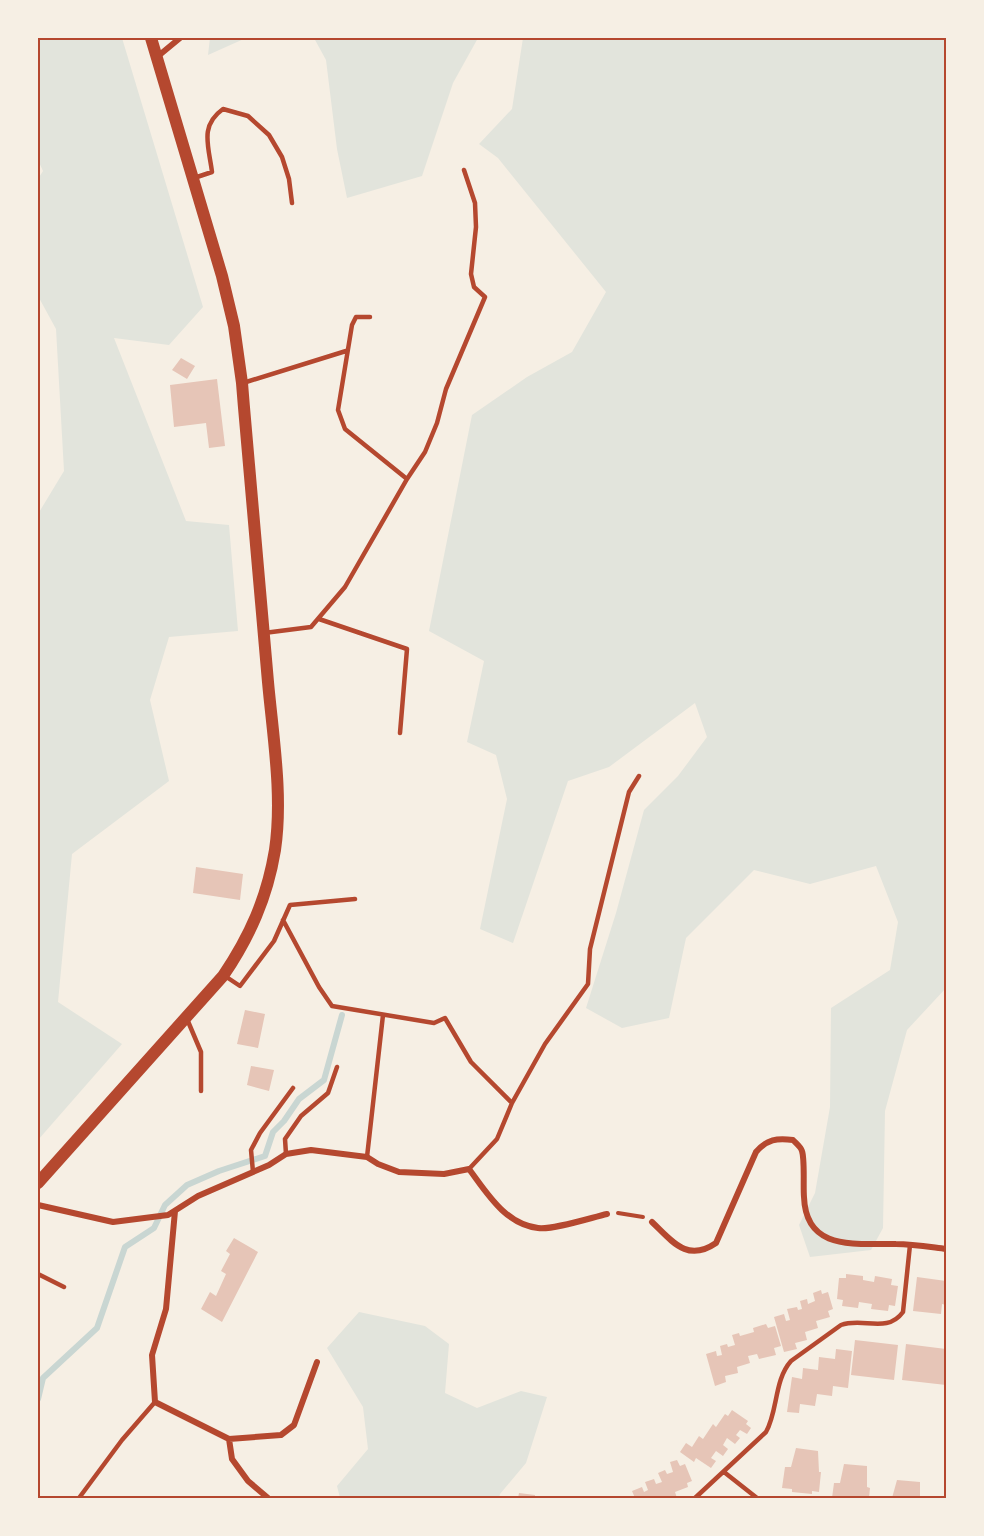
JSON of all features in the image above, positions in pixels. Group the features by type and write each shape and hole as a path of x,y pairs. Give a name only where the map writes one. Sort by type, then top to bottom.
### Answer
{"main road":[{"path":"38,1184 223,976 244,945 259,911 268,883 275,848 278,816 276,784 242,383 234,326 194,178 151,38"}],"street":[{"path":"157,57 180,38"},
{"path":"652,1222 685,1250 706,1250 716,1243 756,1152 764,1142 778,1138 793,1140 802,1150 804,1204 810,1222 820,1235 847,1244 910,1245 946,1249"},
{"path":"38,1205 113,1222 168,1215 198,1196 269,1165 286,1155 311,1150 367,1157 399,1172 444,1174 469,1169 494,1202 514,1221 539,1229 607,1214"},
{"path":"175,1210 172,1266 166,1310 152,1355 155,1402 229,1439 281,1435 294,1425 317,1362"},
{"path":"229,1439 232,1459 248,1480 268,1498"}],"lane":[{"path":"194,178 212,172 207,128 212,117 223,109 231,111 248,116 269,135 282,157 289,179 292,203"},
{"path":"264,633 311,627 319,619 345,587 425,452 437,423 446,389 485,297 474,287 471,274 476,227 475,203 464,170"},
{"path":"370,317 356,317 351,325 338,410 345,429 407,479"},
{"path":"242,383 346,351"},
{"path":"319,619 407,649 400,733"},
{"path":"469,1169 497,1139 512,1103 545,1044 588,984 590,949 629,792 639,776"},
{"path":"223,976 240,986 274,941 290,905 355,899"},
{"path":"283,920 319,987 332,1006 434,1023 445,1018 471,1062 512,1103"},
{"path":"367,1157 383,1014"},
{"path":"186,1019 201,1052 201,1091"},
{"path":"286,1155 285,1139 301,1116 328,1093 337,1067"},
{"path":"253,1172 251,1150 260,1132 293,1088"},
{"path":"695,1498 766,1432 771,1422 782,1376 791,1361 841,1325 849,1322 888,1324 897,1320 903,1312 910,1245"},
{"path":"38,1274 64,1287"},
{"path":"79,1498 122,1440 155,1402"},
{"path":"724,1472 757,1498"}],"path":[{"path":"607,1214 625,1213 652,1222"}],"shaded area":[{"path":"38,38 122,38 203,307 169,345 114,338 186,521 229,525 238,631 169,637 150,700 169,781 72,854 58,1002 122,1044 38,1140 38,514 64,471 56,329 38,296 38,179 43,171 38,160"},
{"path":"210,38 246,38 208,55"},
{"path":"314,38 478,38 453,83 422,176 347,198 337,149 326,60"},
{"path":"523,38 946,38 946,988 907,1030 885,1111 883,1228 871,1250 810,1257 799,1225 815,1193 830,1107 831,1008 890,970 898,922 876,866 810,884 754,870 686,938 669,1018 622,1028 586,1008 616,913 644,810 678,776 707,737 695,703 609,767 568,781 513,943 480,929 507,799 496,755 467,742 484,661 429,631 472,415 527,377 572,352 606,292 498,158 479,144 512,109"},
{"path":"359,1312 425,1326 449,1344 445,1393 477,1408 521,1391 547,1397 526,1463 499,1498 340,1498 337,1486 368,1449 363,1407 327,1348"}],"building":[{"path":"181,358 195,366 187,379 172,370"},
{"path":"217,379 225,446 209,448 206,423 174,427 170,385"},
{"path":"196,867 243,874 240,900 193,893"},
{"path":"245,1010 265,1014 258,1048 237,1044"},
{"path":"251,1066 274,1070 269,1091 247,1085"},
{"path":"234,1238 258,1252 222,1322 201,1309 210,1292 216,1296 226,1274 221,1271 230,1254 226,1251"},
{"path":"846,1274 863,1276 863,1280 874,1282 875,1276 892,1279 891,1285 898,1286 895,1306 889,1305 888,1311 871,1309 872,1304 859,1302 858,1308 842,1306 843,1300 837,1299 839,1278 846,1278"},
{"path":"917,1277 946,1281 946,1305 942,1304 941,1314 913,1311"},
{"path":"821,1290 822,1294 828,1292 833,1309 828,1311 830,1317 816,1321 818,1328 805,1332 807,1340 795,1343 797,1349 784,1352 774,1317 784,1314 786,1321 790,1320 787,1309 797,1307 798,1310 802,1309 800,1301 807,1299 808,1304 815,1301 813,1293"},
{"path":"766,1324 768,1328 775,1326 781,1346 774,1348 776,1355 759,1359 757,1354 748,1356 750,1363 737,1367 738,1373 725,1376 726,1382 715,1386 706,1354 716,1351 717,1356 722,1355 720,1346 735,1345 732,1335 739,1333 740,1336 754,1332 753,1328"},
{"path":"855,1340 898,1345 894,1380 851,1375"},
{"path":"906,1344 946,1349 946,1385 902,1380"},
{"path":"836,1349 852,1351 848,1388 833,1386 832,1396 817,1394 815,1406 800,1404 799,1413 787,1412 792,1377 802,1379 803,1368 818,1370 819,1357 835,1359"},
{"path":"732,1410 748,1421 746,1424 751,1428 747,1434 740,1430 736,1435 740,1438 735,1444 727,1438 723,1445 728,1449 723,1456 716,1451 711,1458 716,1461 711,1468 696,1458 694,1462 680,1452 686,1443 692,1447 699,1436 703,1439 713,1424 716,1427 725,1414 728,1416"},
{"path":"796,1448 818,1451 819,1472 821,1472 819,1492 812,1491 812,1494 792,1492 792,1489 782,1488 785,1467 791,1467"},
{"path":"677,1460 680,1466 685,1464 692,1481 687,1483 688,1487 675,1492 677,1498 635,1498 632,1491 642,1487 644,1492 648,1490 645,1482 654,1479 656,1484 662,1482 658,1473 665,1470 667,1474 673,1472 670,1462"},
{"path":"844,1464 867,1466 869,1498 832,1498 834,1483 840,1483"},
{"path":"897,1480 920,1482 920,1498 892,1498"},
{"path":"519,1493 535,1495 535,1498 518,1498"}],"waterway":[{"path":"38,1399 43,1378 97,1328 125,1247 154,1228 165,1205 187,1185 219,1171 265,1156 273,1132 284,1121 299,1099 324,1080 342,1015"}]}
